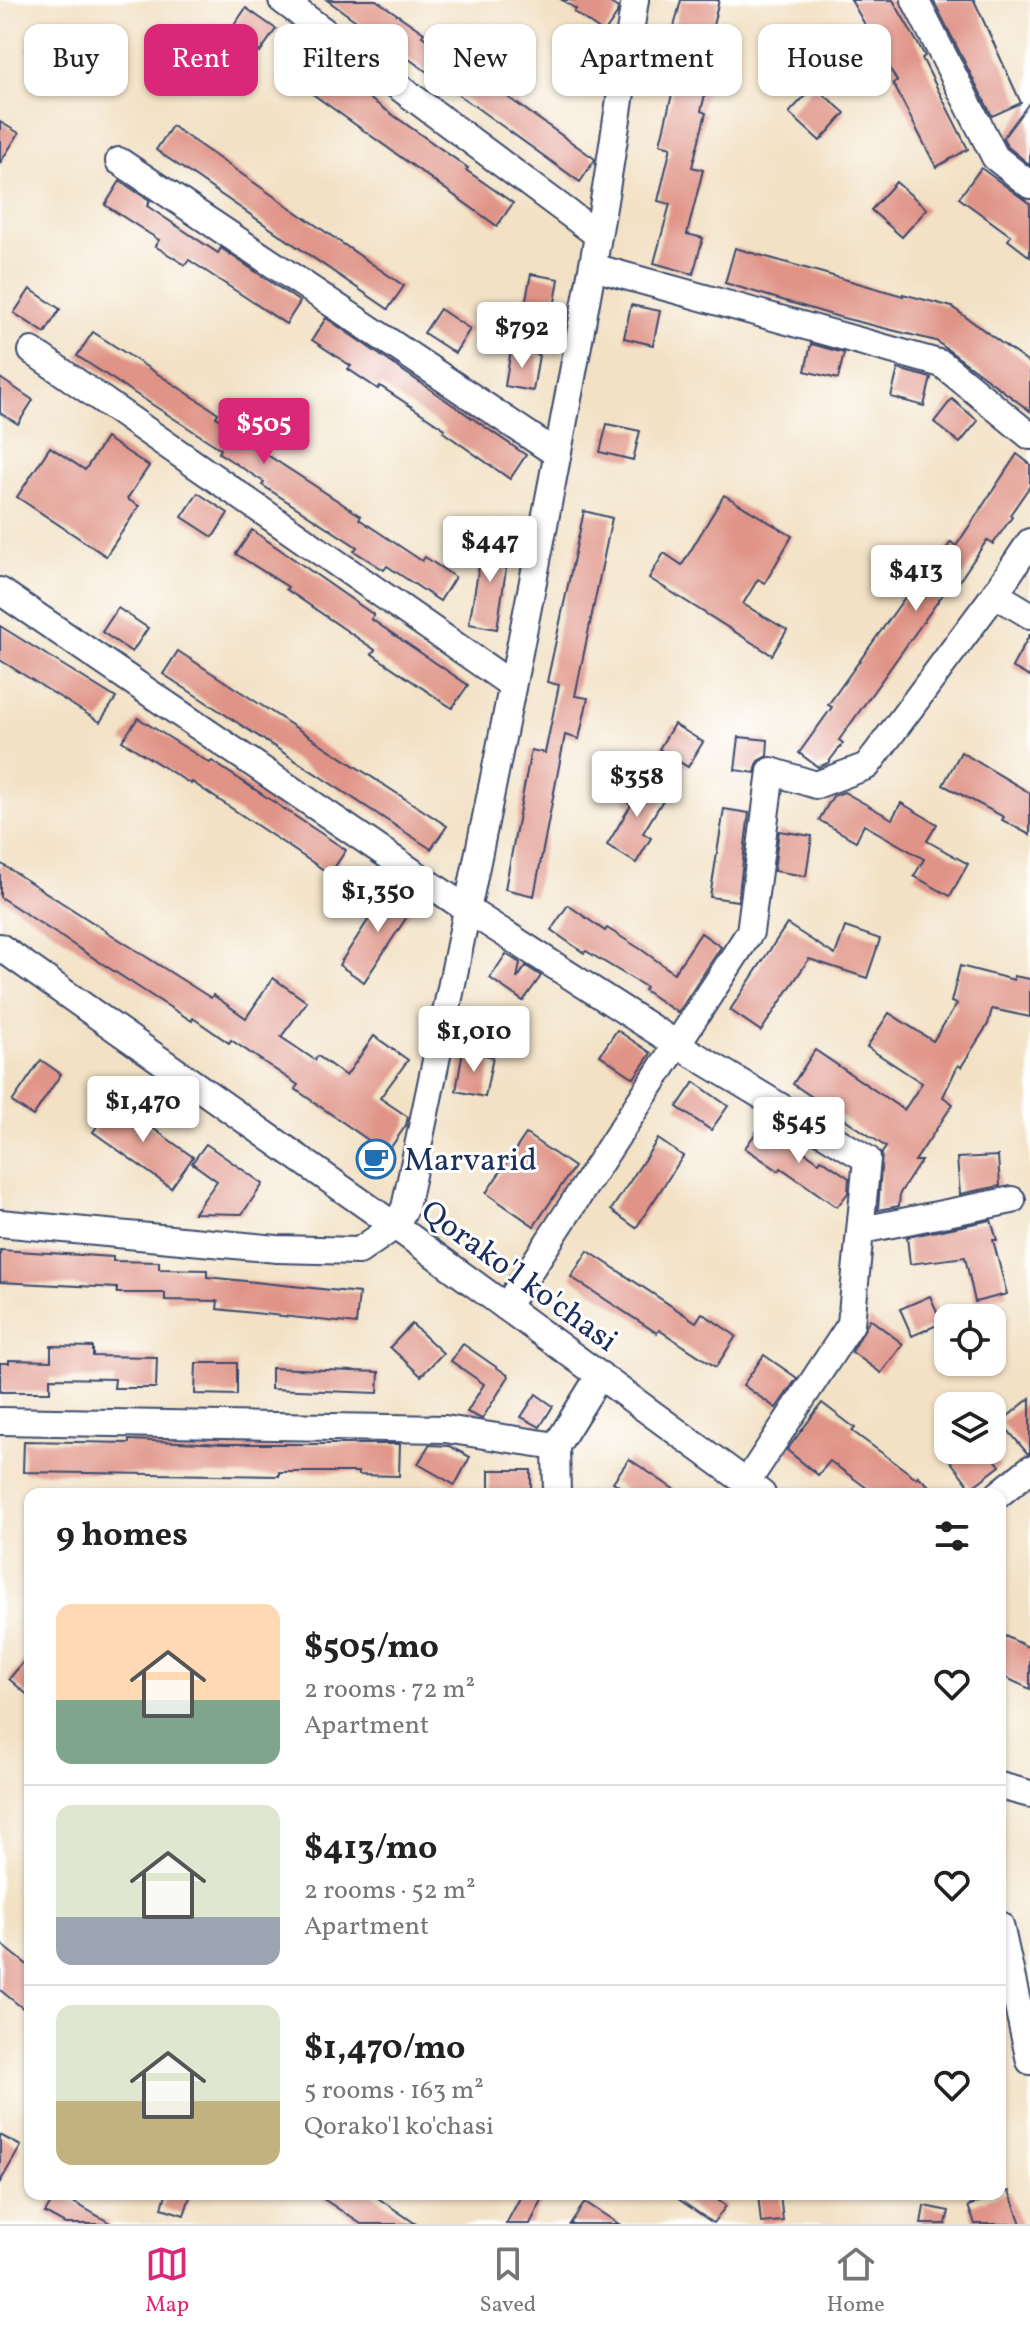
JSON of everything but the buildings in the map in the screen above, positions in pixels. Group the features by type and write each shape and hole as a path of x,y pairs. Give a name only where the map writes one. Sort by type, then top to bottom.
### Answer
{"street":[{"path":"282,0 598,235"},
{"path":"0,1223 277,1249 359,1251 395,1226 405,1208 468,910 593,267 635,0"},
{"path":"915,0 995,157 1030,185"},
{"path":"119,161 557,454"},
{"path":"593,267 942,364 1030,436"},
{"path":"32,351 512,685"},
{"path":"506,1307 750,932 771,771 816,785 867,766 1030,542"},
{"path":"0,591 468,910 678,1045 867,1159 851,1324 754,1488"},
{"path":"995,594 1030,615"},
{"name":"Qorako'l ko'chasi","path":"0,947 395,1226 754,1488"},
{"path":"862,1230 1012,1200"},
{"path":"557,1488 556,1446 600,1375"},
{"path":"0,1421 445,1429 556,1446"},
{"path":"1006,1488 1030,1469"},
{"path":"1006,1788 1030,1794"},
{"path":"1006,1952 1030,2061"}],"place":[{"name":"Marvarid","path":"376,1159"}]}
